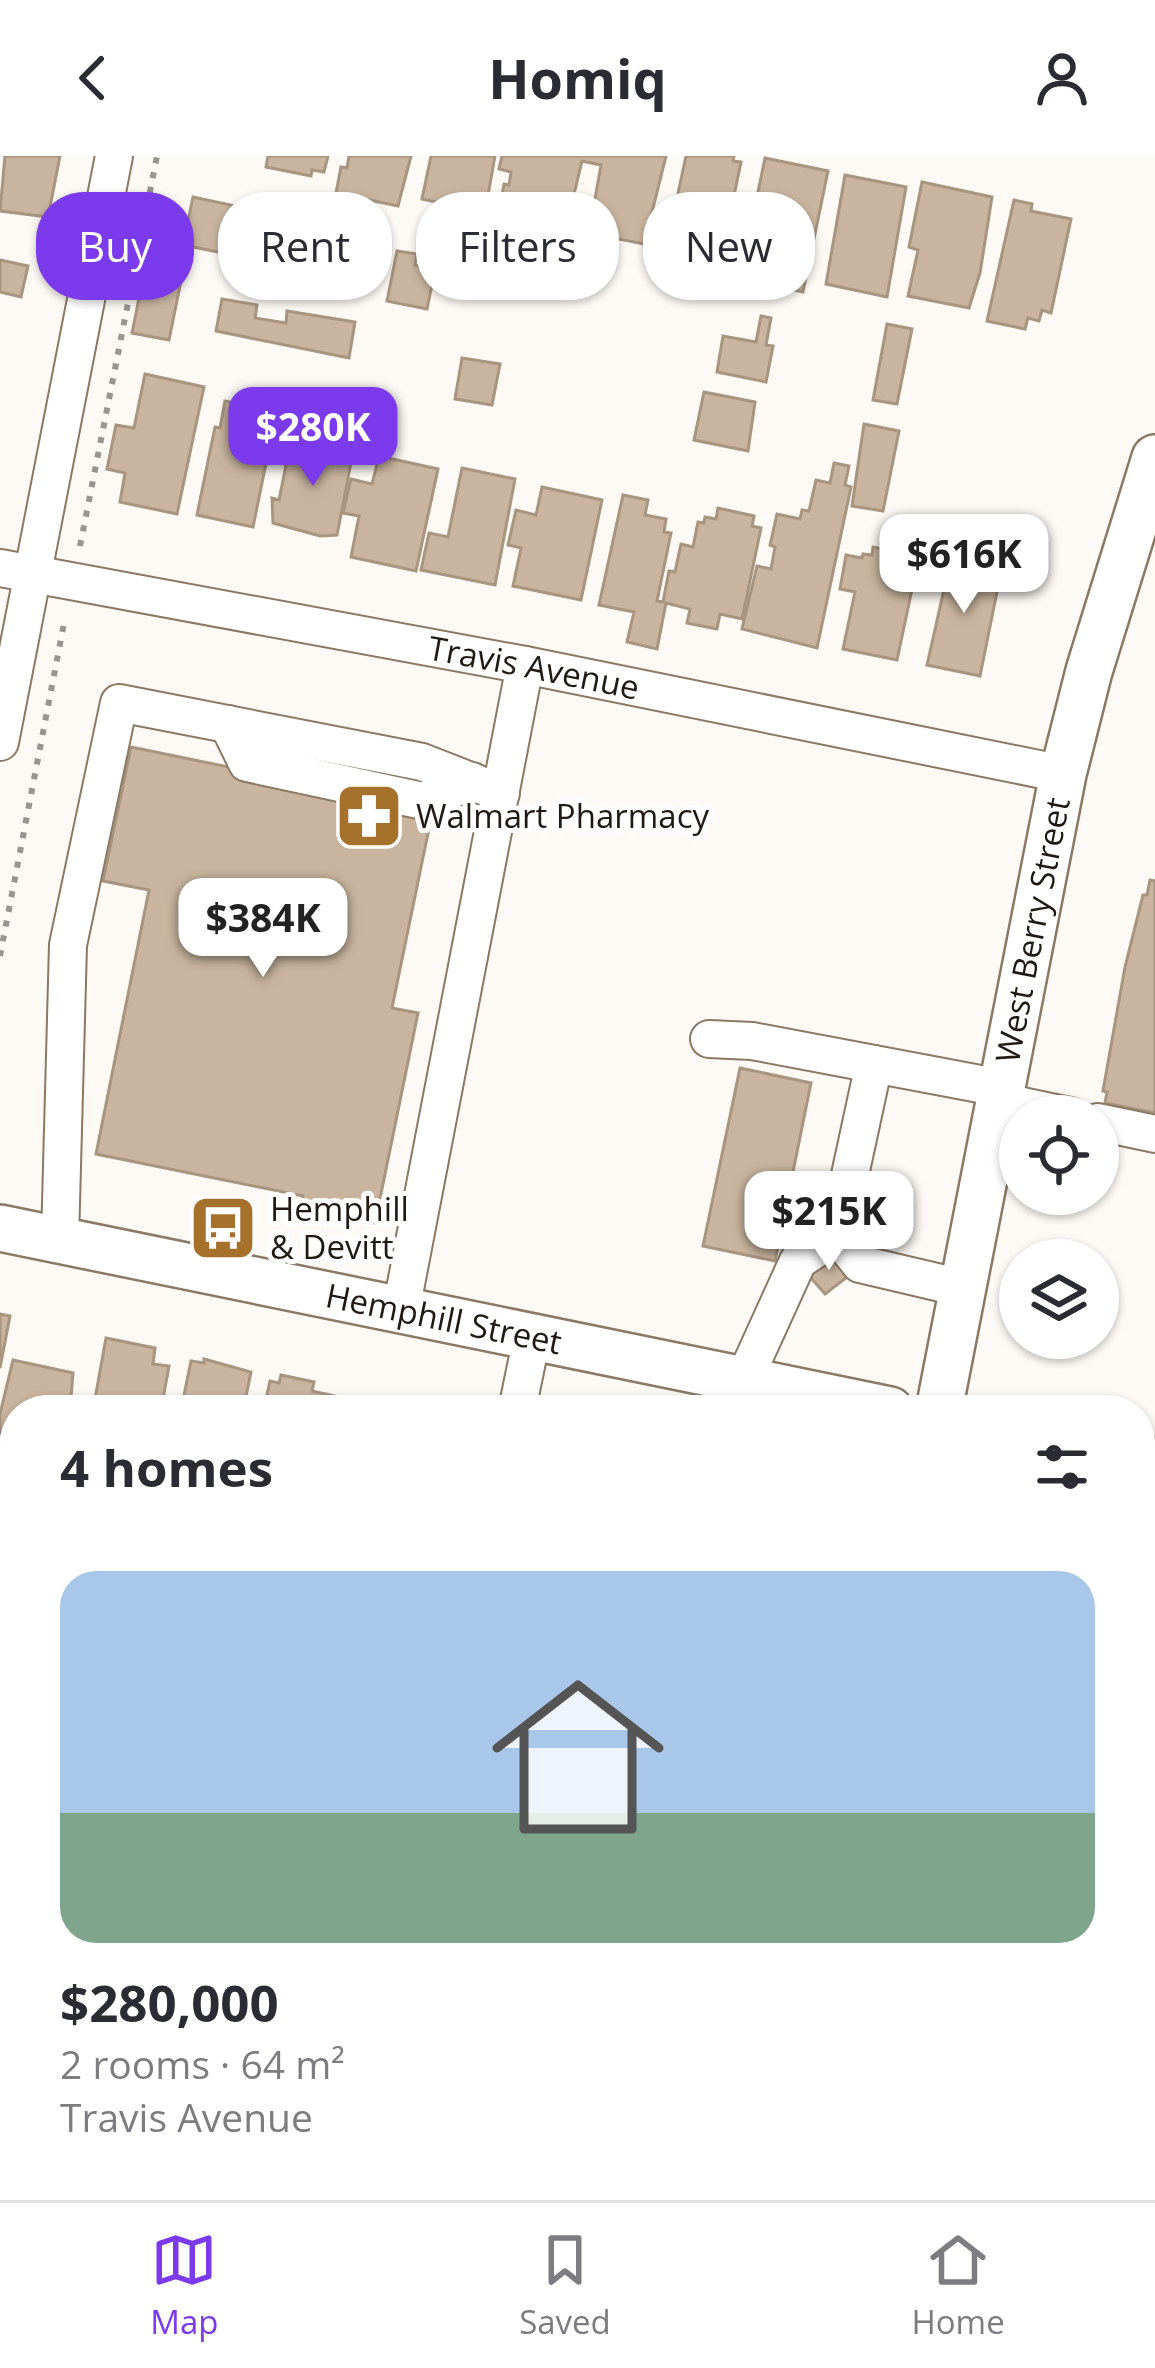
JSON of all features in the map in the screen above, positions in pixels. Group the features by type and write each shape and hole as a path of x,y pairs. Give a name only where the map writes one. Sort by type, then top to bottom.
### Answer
{"main road":[{"name":"West Berry Street","path":"942,1395 1064,774 1089,671 1155,458"},
{"name":"Hemphill Street","path":"0,1228 817,1395"}],"street":[{"path":"0,742 16,571 114,156"},
{"name":"Travis Avenue","path":"16,571 526,665 1064,774"},
{"path":"401,1310 486,787 526,665"},
{"path":"60,1240 68,945 119,703 422,762 486,787"},
{"path":"710,1039 874,1064 999,1095"},
{"path":"744,1380 798,1261 837,1235 874,1064"},
{"path":"1119,1126 1155,1134"},
{"path":"837,1235 860,1264 962,1288"},
{"path":"520,1395 532,1337"}],"building":[{"path":"5,156 60,156 53,192 36,192 36,216 0,211"},
{"path":"268,156 328,156 324,172 312,170 311,176 266,167"},
{"path":"349,156 411,156 398,206 392,205 392,192 336,192 341,167 347,168"},
{"path":"431,156 495,156 489,192 423,192"},
{"path":"502,156 666,156 657,192 643,192 643,244 619,239 619,192 596,192 601,165 582,161 575,192 503,192 511,172 499,169"},
{"path":"686,156 734,156 733,161 741,162 735,192 678,192"},
{"path":"765,158 828,171 815,234 815,192 758,192"},
{"path":"845,175 906,187 887,297 826,284"},
{"path":"922,182 992,197 980,273 969,308 908,296 918,250 909,247"},
{"path":"194,197 218,202 218,252 194,247"},
{"path":"1014,200 1032,204 1031,211 1071,219 1051,313 1042,310 1039,321 1028,318 1025,329 987,321"},
{"path":"397,251 416,254 416,300 429,300 427,309 387,301 392,300"},
{"path":"0,260 28,266 21,297 0,292"},
{"path":"139,300 177,300 169,340 132,333"},
{"path":"222,300 257,305 255,318 286,323 287,311 355,322 349,358 216,331"},
{"path":"761,316 771,318 766,345 773,346 766,382 717,372 723,336 756,342"},
{"path":"887,324 912,329 897,404 873,400"},
{"path":"462,358 500,364 492,405 455,399"},
{"path":"145,374 204,387 177,514 120,502 125,473 107,469 116,425 134,428"},
{"path":"704,392 755,402 748,451 694,440"},
{"path":"225,401 268,410 262,437 271,439 253,527 197,515"},
{"path":"864,424 899,431 883,511 852,506"},
{"path":"291,440 353,452 337,535 320,536 273,523 272,498 279,500"},
{"path":"379,456 438,469 416,571 351,557 359,516 343,513 351,479 372,484"},
{"path":"834,463 849,466 845,485 851,487 817,648 742,629 757,566 771,569 777,514 800,519 802,510 809,511 816,480 830,483"},
{"path":"462,468 515,479 495,585 421,570 429,533 448,537"},
{"path":"542,487 602,500 581,600 513,586 521,548 508,545 516,510 536,515"},
{"path":"623,495 648,500 645,515 666,519 664,532 671,533 657,601 663,602 669,571 675,572 681,544 693,547 698,522 704,523 705,517 716,519 718,508 754,516 752,526 761,528 742,619 720,614 717,629 687,623 690,609 666,603 657,649 627,642 634,612 599,605"},
{"path":"954,545 978,550 974,571 1000,577 980,676 927,665"},
{"path":"873,547 892,551 890,560 917,566 897,660 843,649 855,592 840,589 846,555 862,558 872,555"},
{"path":"131,747 433,809 392,1008 418,1013 375,1223 300,1208 303,1196 96,1154 149,890 103,881"},
{"path":"1150,880 1155,881 1155,1113 1119,1106 1119,1095 1103,1091 1125,967 1143,895 1147,895"},
{"path":"740,1068 811,1083 775,1261 703,1246"},
{"path":"832,1251 851,1274 825,1294 806,1272"},
{"path":"0,1314 10,1316 0,1368"},
{"path":"106,1338 155,1348 153,1364 169,1366 164,1395 96,1395"},
{"path":"204,1359 251,1372 246,1395 184,1395 191,1361 204,1363"},
{"path":"13,1360 73,1373 71,1395 5,1395"},
{"path":"281,1375 314,1382 312,1391 330,1395 267,1395 270,1381 279,1383"}],"place":[{"name":"Walmart Pharmacy","path":"369,816"},
{"name":"Hemphill & Devitt","path":"223,1228"}]}
